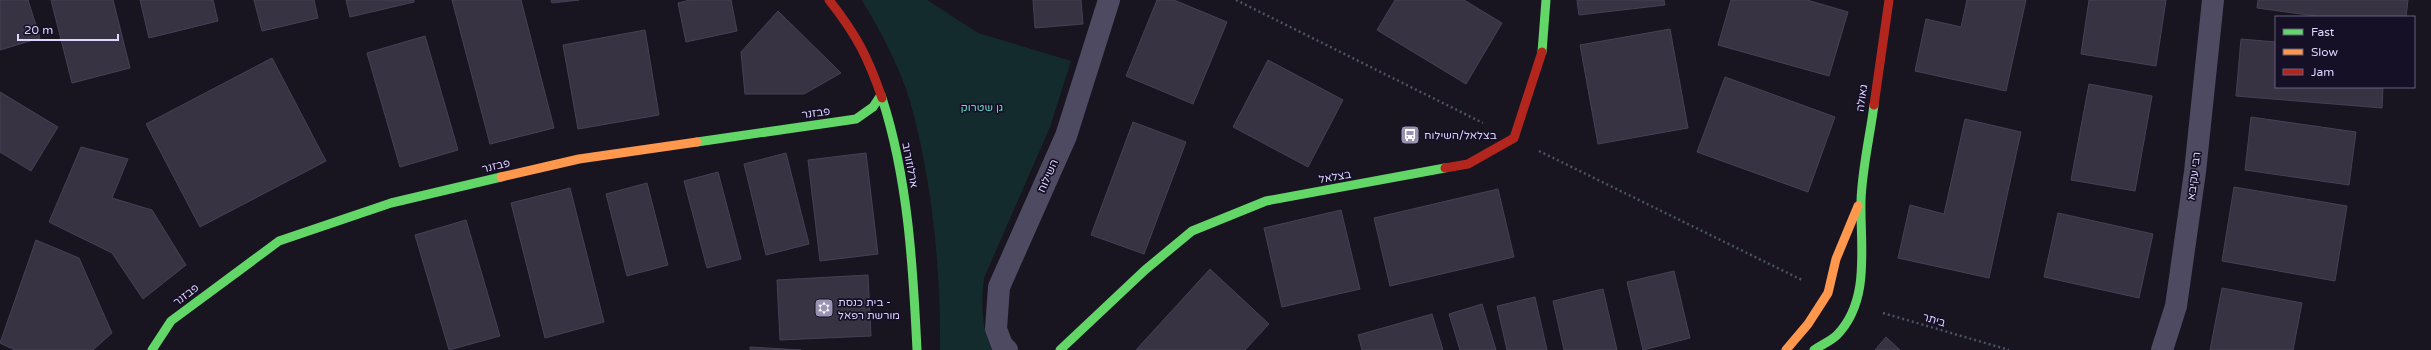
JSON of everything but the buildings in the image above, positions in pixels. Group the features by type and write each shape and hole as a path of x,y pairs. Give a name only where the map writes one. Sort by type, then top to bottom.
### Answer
{"street":[{"name":"ארלוזורוב","path":"829,0 850,25 866,54 881,95 893,139 909,230 915,298 917,350"},
{"name":"השילוח","path":"1007,350 1002,345 996,329 1000,287 1066,136 1109,0"},
{"name":"בצלאל","path":"1060,350 1145,270 1192,231 1266,201 1468,164 1514,138 1542,56 1546,0"},
{"name":"גאולה","path":"1814,350 1836,336 1850,320 1856,305 1862,274 1861,200 1889,0"},
{"name":"רבי עקיבא","path":"2162,350 2176,306 2195,172 2213,0"},
{"name":"פבזנר","path":"152,350 171,321 279,241 391,203 579,159 856,119 873,107 881,95"},
{"name":"גאולה","path":"1786,350 1808,324 1828,292 1836,260 1861,200"}],"path":[{"name":"ביתר","path":"1856,305 2009,350"}],"green space":[{"name":"גן שטרוק","path":"862,0 927,0 978,33 1071,61 1050,127 984,278 982,297 984,324 992,350 940,350 939,288 934,224 918,131 901,75 883,37"}],"traffic: fast":[{"path":"1542,52 1546,0"},
{"path":"697,142 856,119 873,107 881,95"},
{"path":"882,98 898,159 908,222 914,286 917,350"},
{"path":"1814,350 1837,335 1848,321 1855,306 1861,272 1861,201 1864,165 1874,105"},
{"path":"1060,350 1145,270 1192,231 1266,201 1445,168"},
{"path":"152,350 171,321 279,241 391,203 501,177"}],"traffic: slow":[{"path":"501,177 579,159 697,142"},
{"path":"1786,350 1808,324 1828,293 1836,259 1858,206"}],"traffic: jam":[{"path":"829,0 847,24 860,46 872,70 882,98"},
{"path":"1874,105 1889,0"},
{"path":"1445,168 1468,164 1514,138 1542,52"}],"place":[{"name":"בצלאל/השילוח","path":"1410,135"},
{"name":"בית כנסת - מורשת רפאל","path":"824,308"}]}
